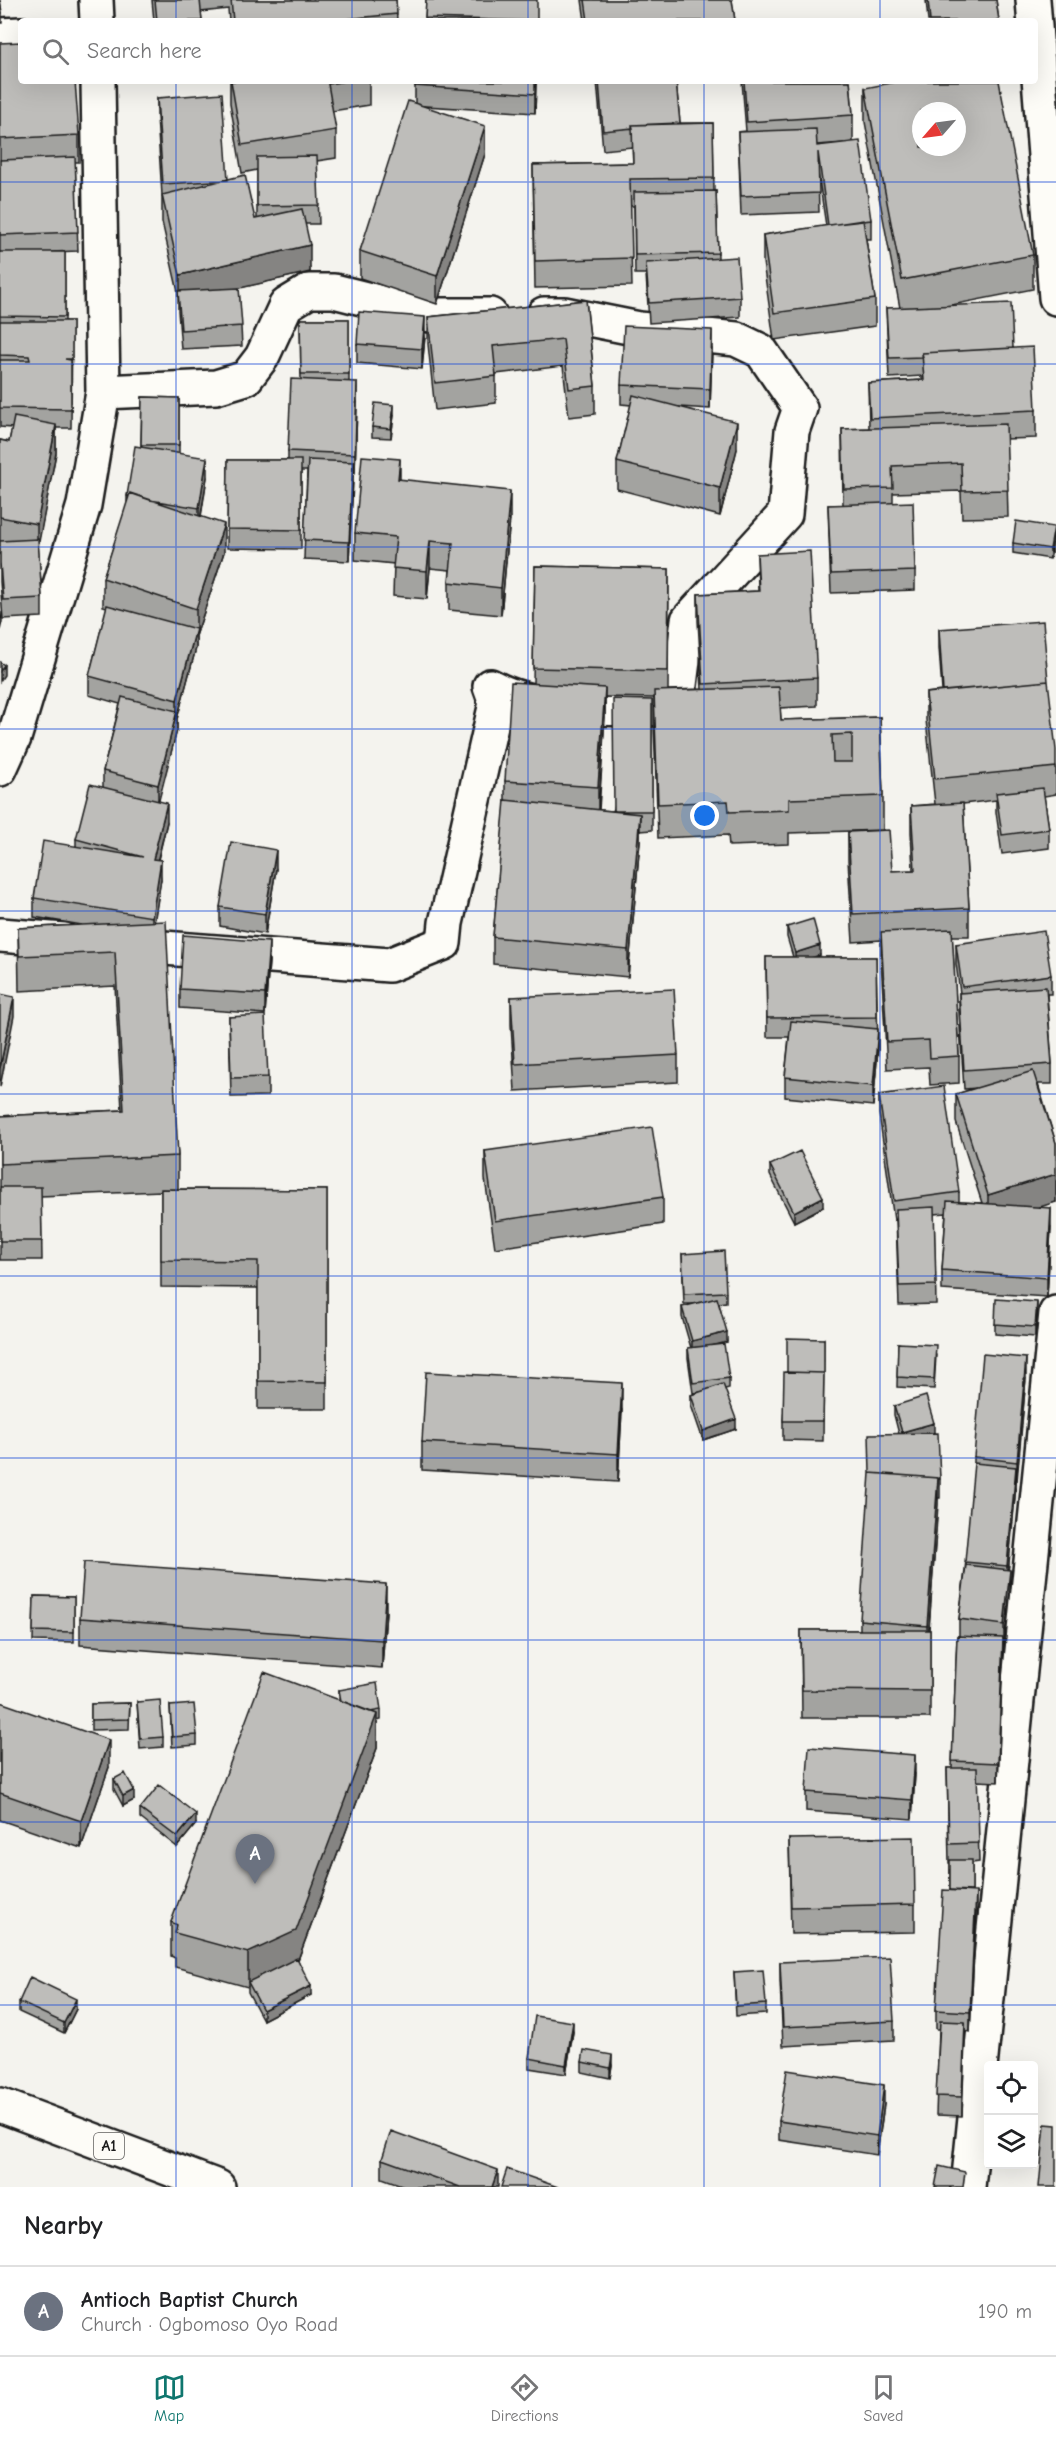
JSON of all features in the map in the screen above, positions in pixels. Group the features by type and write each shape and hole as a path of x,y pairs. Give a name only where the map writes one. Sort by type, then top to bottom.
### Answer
{"main road":[{"path":"96,0 97,18"},
{"path":"1034,0 1035,18"},
{"path":"0,35 18,34"},
{"path":"1038,54 1056,298"},
{"path":"0,769 14,738 84,505 104,392 98,84"},
{"path":"0,935 389,965 444,943 446,923 496,703 490,686 505,694 567,708 677,709 688,620 785,514 792,431 800,408 761,351 736,339 639,329 564,314 430,315 334,291 309,291 286,305 262,357 246,378 216,387 104,392"},
{"path":"968,2187 1050,1433 1056,1313"},
{"name":"A1","path":"0,2105 218,2187"}],"building":[{"path":"155,0 200,0 202,18 157,18"},
{"path":"231,0 396,0 397,14 355,18 233,18"},
{"path":"426,0 537,0 537,18 425,18"},
{"path":"585,0 732,0 735,18 588,18"},
{"path":"928,0 996,0 999,18 930,18"},
{"path":"18,42 18,84 75,84 79,135 0,139 0,43"},
{"path":"232,84 328,84 336,130 242,145"},
{"path":"415,84 535,84 535,94 415,86"},
{"path":"599,84 676,84 680,123 632,125 633,128 603,131"},
{"path":"744,84 850,84 853,115 747,122"},
{"path":"886,84 1000,84 1033,255 902,280 865,88"},
{"path":"222,93 228,180 163,184 157,98"},
{"path":"408,101 485,126 437,276 360,251"},
{"path":"713,123 714,178 630,179 632,258 535,261 533,165 633,163 632,125"},
{"path":"816,129 817,146 860,141 871,220 828,225 818,152 819,193 741,196 738,132"},
{"path":"317,156 319,205 257,206 257,157"},
{"path":"75,157 78,232 0,235 0,160"},
{"path":"245,175 255,219 302,209 310,245 180,275 162,195"},
{"path":"716,191 718,253 635,255 634,192"},
{"path":"863,220 875,299 774,313 763,235"},
{"path":"0,252 65,252 65,317 0,316"},
{"path":"737,257 740,297 649,303 646,263"},
{"path":"239,288 242,326 181,330 178,291"},
{"path":"586,300 595,386 569,389 563,339 493,346 496,376 435,383 428,317"},
{"path":"1011,303 1013,348 922,353 923,357 889,358 886,308"},
{"path":"359,312 425,317 422,349 357,344"},
{"path":"300,319 349,319 349,374 301,374"},
{"path":"0,321 72,321 72,359 65,359 71,360 71,409 0,408 0,360 30,360 29,356 0,355"},
{"path":"624,326 712,330 710,389 621,385"},
{"path":"1033,347 1036,410 870,418 868,383 924,380 922,353"},
{"path":"291,379 357,382 355,454 288,451"},
{"path":"633,395 737,422 720,488 617,462"},
{"path":"142,397 179,398 179,445 141,445"},
{"path":"375,403 394,405 391,429 372,427"},
{"path":"14,417 56,425 37,524 0,517 0,440 9,442"},
{"path":"1006,424 1008,490 962,491 961,463 892,466 893,488 844,489 842,429"},
{"path":"135,446 207,458 199,508 150,500 130,493 127,496"},
{"path":"362,456 400,459 398,479 510,491 501,588 449,582 453,543 430,541 427,571 393,568 396,537 355,533"},
{"path":"228,460 301,460 301,530 227,529"},
{"path":"308,460 353,462 349,542 304,540"},
{"path":"130,493 224,524 196,609 103,578"},
{"path":"913,502 915,571 831,574 828,505"},
{"path":"1016,521 1054,527 1050,549 1013,543"},
{"path":"38,539 42,598 3,600 0,541"},
{"path":"810,551 817,678 703,684 698,594 759,591 757,554"},
{"path":"535,566 669,569 668,671 533,668"},
{"path":"107,605 196,629 177,700 89,676"},
{"path":"1043,621 1048,681 943,691 939,629"},
{"path":"1048,681 1056,767 935,779 926,693"},
{"path":"511,682 605,688 598,787 505,781"},
{"path":"779,687 781,720 880,717 883,796 789,799 789,810 729,812 728,801 658,804 654,691","holes":["852,734 852,762 833,762 832,735"]},
{"path":"122,697 177,711 158,785 103,771"},
{"path":"613,699 652,700 652,811 614,811"},
{"path":"90,784 167,803 153,859 161,860 152,917 34,898 43,841 143,857 76,839"},
{"path":"1043,788 1049,829 1002,835 996,793"},
{"path":"505,800 640,814 628,950 493,937"},
{"path":"963,803 969,908 853,914 848,832 889,830 892,871 915,870 911,806"},
{"path":"231,842 276,850 265,914 220,907"},
{"path":"813,919 820,945 795,953 787,927"},
{"path":"166,921 178,1156 0,1164 0,1116 124,1110 115,952 19,956 18,928"},
{"path":"952,929 959,1056 930,1058 929,1040 887,1042 881,932"},
{"path":"1044,931 1051,975 962,987 956,944"},
{"path":"183,935 269,942 265,994 180,989"},
{"path":"766,957 876,957 877,1017 767,1018"},
{"path":"1046,987 1052,1064 964,1070 959,993"},
{"path":"674,989 678,1055 515,1064 511,997"},
{"path":"0,994 14,997 0,1068"},
{"path":"265,1015 268,1077 231,1078 229,1017"},
{"path":"791,1021 878,1029 873,1086 785,1077"},
{"path":"1033,1071 1056,1143 1056,1174 988,1195 956,1094"},
{"path":"944,1086 959,1192 894,1201 879,1095"},
{"path":"652,1127 663,1197 495,1221 485,1151"},
{"path":"800,1151 823,1197 794,1212 770,1165"},
{"path":"0,1187 41,1187 42,1241 0,1241"},
{"path":"161,1189 327,1190 327,1382 258,1381 258,1261 161,1260"},
{"path":"947,1201 1051,1208 1047,1278 942,1270"},
{"path":"934,1207 936,1285 899,1286 896,1209"},
{"path":"724,1251 726,1292 684,1294 682,1254"},
{"path":"717,1298 727,1332 692,1341 682,1307"},
{"path":"996,1299 1037,1302 1035,1327 995,1324"},
{"path":"787,1338 824,1339 824,1373 787,1372"},
{"path":"898,1343 936,1345 934,1379 897,1377"},
{"path":"724,1344 729,1378 693,1383 688,1348"},
{"path":"983,1354 1026,1358 1017,1462 974,1457"},
{"path":"426,1372 622,1383 618,1454 422,1442"},
{"path":"784,1372 824,1373 823,1421 783,1421"},
{"path":"723,1384 736,1419 703,1431 691,1395"},
{"path":"926,1396 934,1423 902,1432 894,1406"},
{"path":"938,1433 940,1479 870,1473 869,1434"},
{"path":"974,1463 1016,1467 1007,1566 965,1562"},
{"path":"870,1473 938,1478 927,1626 860,1620"},
{"path":"84,1562 386,1584 382,1640 80,1618"},
{"path":"966,1565 1010,1570 1004,1625 959,1619"},
{"path":"34,1596 74,1597 74,1632 33,1631"},
{"path":"801,1630 930,1630 930,1691 802,1690"},
{"path":"957,1636 1003,1638 998,1763 952,1761"},
{"path":"264,1672 377,1714 296,1931 248,1953 175,1933 177,1925 171,1922"},
{"path":"377,1683 381,1710 370,1712 341,1701 339,1690"},
{"path":"160,1700 163,1737 140,1739 137,1702"},
{"path":"0,1702 109,1740 81,1821 0,1793"},
{"path":"130,1703 129,1719 91,1720 91,1704"},
{"path":"194,1704 197,1735 172,1737 170,1706"},
{"path":"809,1747 915,1755 912,1800 806,1792"},
{"path":"947,1768 977,1768 979,1843 949,1844"},
{"path":"125,1773 134,1790 123,1796 114,1779"},
{"path":"159,1785 196,1814 177,1837 140,1809"},
{"path":"914,1837 915,1904 791,1907 789,1839"},
{"path":"950,1860 972,1860 972,1891 950,1890"},
{"path":"943,1890 976,1892 970,2012 936,2010"},
{"path":"890,1957 894,2021 783,2027 780,1962"},
{"path":"297,1958 311,1986 263,2010 248,1982"},
{"path":"763,1970 766,2004 736,2006 734,1972"},
{"path":"30,1977 76,1999 64,2023 19,2002"},
{"path":"535,2016 573,2022 566,2065 529,2058"},
{"path":"940,2021 965,2022 962,2097 936,2096"},
{"path":"584,2050 612,2055 610,2068 582,2062"},
{"path":"787,2070 884,2085 877,2136 779,2121"},
{"path":"1045,2124 1056,2125 1056,2187 1039,2187"},
{"path":"391,2131 498,2170 492,2187 460,2187 382,2159"},
{"path":"939,2166 965,2172 963,2187 935,2187"},
{"path":"507,2169 558,2187 501,2187"}],"place":[{"name":"Antioch Baptist Church","path":"255,1884"}]}
